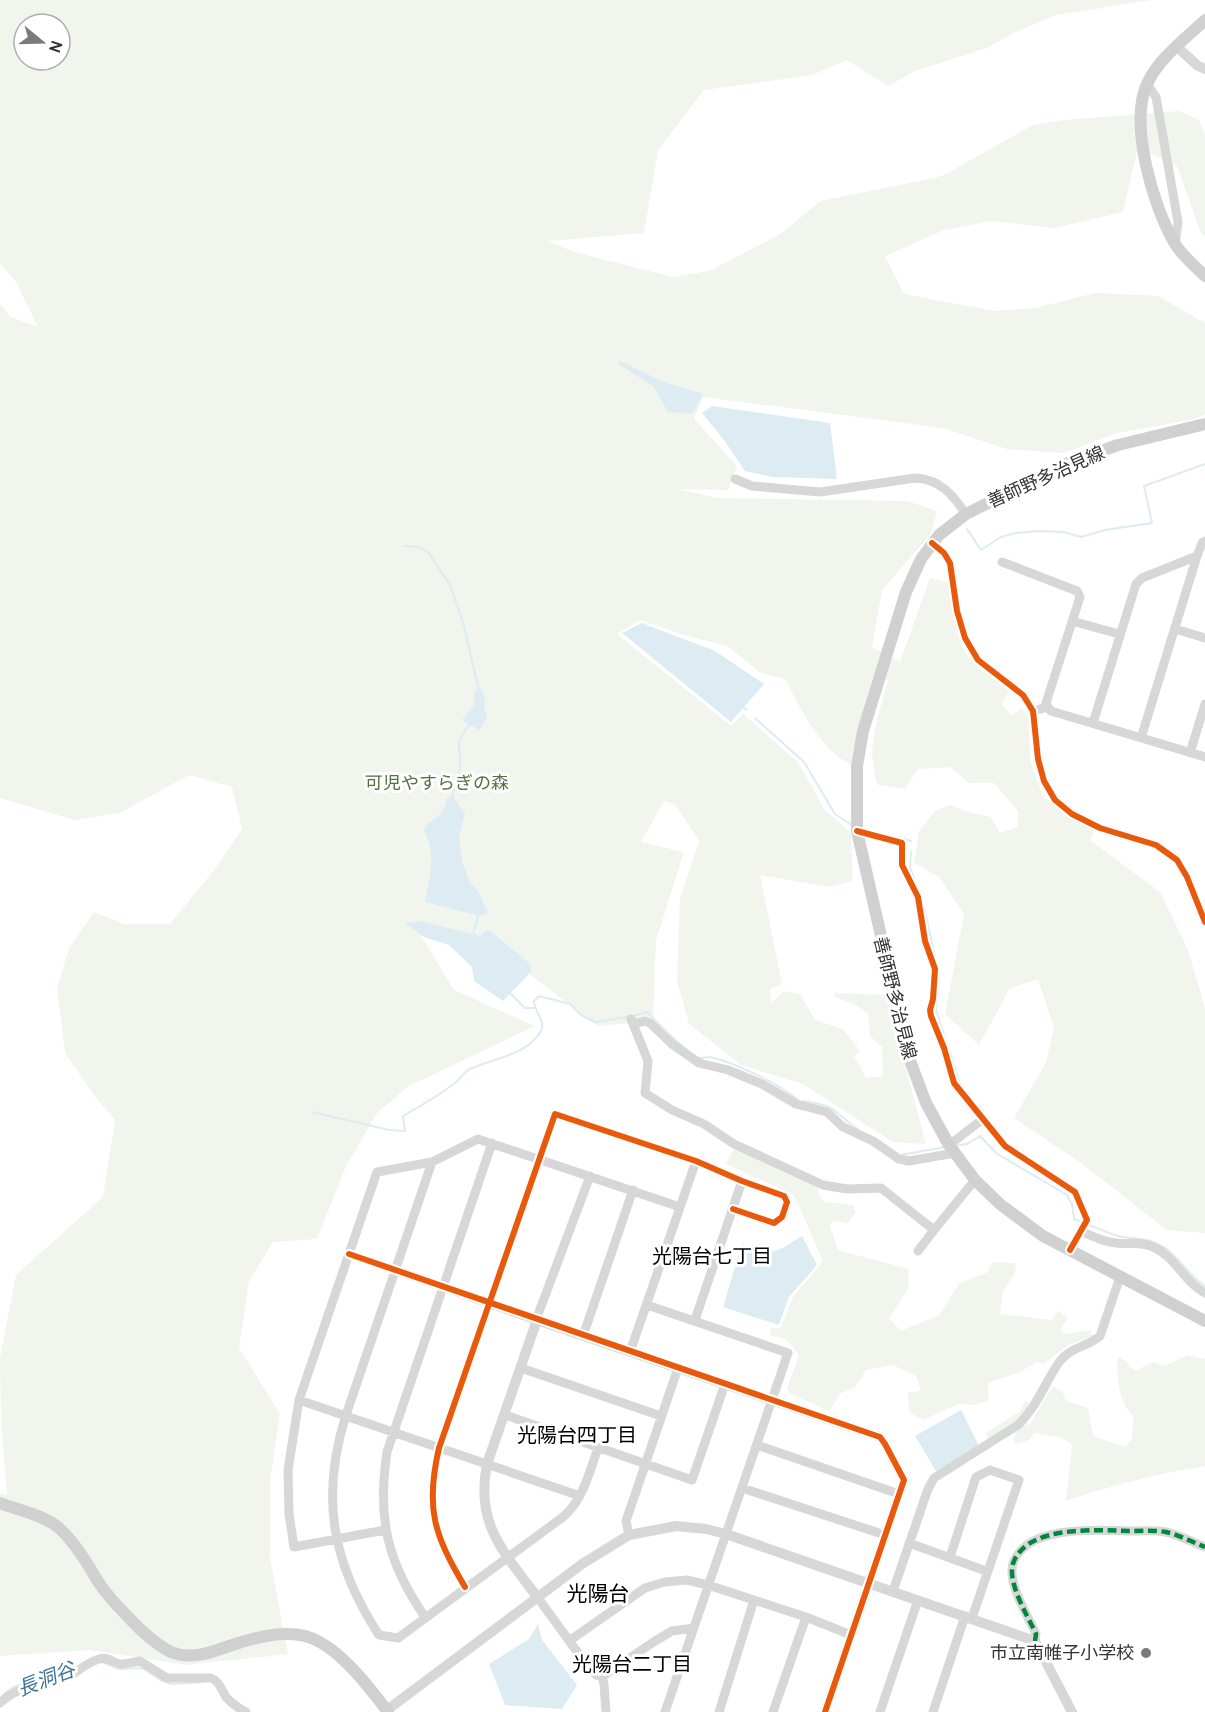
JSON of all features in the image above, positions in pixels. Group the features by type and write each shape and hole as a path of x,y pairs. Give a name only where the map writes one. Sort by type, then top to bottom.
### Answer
{"main road":[{"path":"1205,20 1158,66 1147,84 1141,101 1152,192 1160,215 1175,245 1205,276"},
{"name":"善師野多治見線","path":"1205,424 1118,445 1068,463 966,514 947,527 921,559 906,592 863,731 857,766 857,831 909,1058 926,1103 975,1180 1001,1205 1043,1236 1205,1321"},
{"path":"0,1503 55,1526 78,1549 110,1597 153,1641 168,1650 178,1654 196,1656 257,1638 286,1634 308,1636 334,1651 388,1711"}],"street":[{"path":"1177,47 1198,66 1205,69"},
{"path":"1147,84 1156,97 1178,222 1175,245"},
{"path":"735,479 752,486 820,492 925,478 945,488 954,496 966,514"},
{"path":"1141,738 1197,556 1205,541"},
{"path":"932,543 944,553 950,563 957,611 965,638 978,660 1023,695 1033,711 1038,759 1044,781 1055,800 1072,814 1100,828 1156,845 1177,860 1187,877 1205,922"},
{"path":"1093,723 1136,584 1142,578 1197,556"},
{"path":"1002,562 1077,591 1080,597 1046,703 1051,711 1205,757"},
{"path":"1072,621 1119,634"},
{"path":"1175,629 1205,638"},
{"path":"1190,753 1205,704"},
{"path":"1033,711 1048,707"},
{"path":"857,831 902,843 902,865 918,897 925,941 935,969 931,1016 944,1048 954,1083 1005,1146 1075,1192 1083,1226 1070,1250"},
{"path":"934,1230 881,1188 847,1189 823,1185 734,1144 704,1124 672,1110 645,1093 648,1061 632,1022 645,1021 651,1024 672,1044 699,1063 728,1070 762,1084 796,1104 827,1112 843,1127 873,1141 899,1159 909,1161 953,1146 983,1119"},
{"path":"465,1587 446,1556 437,1533 431,1497 433,1477 439,1448 555,1114 696,1161 784,1196 787,1202 782,1217 774,1222 733,1209"},
{"path":"385,1530 294,1547 289,1514 288,1470 299,1400 377,1172 432,1162 478,1139 680,1207"},
{"path":"425,1617 413,1599 391,1555 385,1530 382,1482 393,1432 492,1143"},
{"path":"630,1352 696,1161"},
{"path":"432,1162 337,1442 332,1476 336,1539 348,1577 363,1610 379,1635 398,1638 574,1508 598,1448"},
{"path":"590,1176 536,1320 487,1464 484,1482 485,1509 490,1528 568,1641 589,1668 602,1677"},
{"path":"918,1251 975,1180"},
{"path":"695,1320 742,1181"},
{"path":"583,1336 633,1190"},
{"path":"1083,1226 1116,1244 1155,1247 1170,1258 1197,1289 1205,1293"},
{"path":"349,1254 880,1437 904,1480 825,1712"},
{"path":"893,1591 934,1478 1018,1425 1029,1415 1061,1360 1072,1349 1100,1336 1120,1277"},
{"path":"647,1305 788,1353 665,1712"},
{"path":"521,1368 661,1416"},
{"path":"629,1534 626,1521 678,1368"},
{"path":"505,1415 692,1480 725,1384"},
{"path":"299,1400 580,1496"},
{"path":"757,1445 899,1494"},
{"path":"933,1712 1019,1480 990,1470 976,1477 950,1557"},
{"path":"742,1488 885,1535"},
{"path":"388,1711 582,1564 629,1534 676,1526 726,1534 1035,1641"},
{"path":"1072,1712 1035,1641 1036,1634 1014,1585 1013,1561 1024,1546 1034,1540 1082,1530 1165,1532 1205,1547"},
{"path":"909,1544 986,1571"},
{"path":"568,1641 645,1588 664,1582 687,1580 806,1617 851,1635"},
{"path":"718,1712 754,1600"},
{"path":"879,1712 918,1600"},
{"path":"773,1712 806,1617"},
{"path":"602,1677 672,1631 694,1628"},
{"path":"0,1703 8,1696 29,1686 65,1678 100,1658 119,1664 140,1661 167,1678 212,1678 217,1680 235,1711"},
{"path":"602,1677 606,1712"}],"green space":[{"name":"可児やすらぎの森","path":"0,0 1151,0 1056,15 1016,32 987,48 915,71 888,86 847,60 812,75 704,90 658,150 644,233 548,241 574,252 673,277 709,271 779,235 821,201 935,178 1033,125 1064,120 1179,111 1199,120 1205,134 1205,237 1200,231 1177,166 1138,147 1123,212 1054,228 992,221 944,230 885,256 904,294 994,311 1036,308 1095,293 1158,296 1205,323 1205,414 1195,419 1118,433 1063,453 1007,449 943,428 703,397 694,419 737,466 728,490 679,489 717,498 907,501 937,511 931,534 882,590 872,647 900,662 930,578 950,583 956,626 968,656 979,668 1010,690 1002,704 1011,715 1022,709 1029,717 1030,761 1043,796 1077,822 1095,829 1090,840 1160,892 1188,950 1205,1008 1205,1233 1167,1230 1081,1163 1014,1118 1046,1063 1054,1028 1038,979 1010,988 979,1045 945,1014 964,914 939,877 914,863 919,831 936,810 951,805 971,813 991,817 1000,833 1018,827 1018,811 994,783 969,783 950,767 918,769 905,789 878,785 872,758 874,732 888,681 873,676 851,765 839,757 820,738 785,679 761,673 727,646 640,620 617,634 731,726 743,714 799,763 824,809 851,833 853,881 830,887 760,875 782,984 770,989 771,1003 784,991 800,994 815,1020 843,1029 860,1051 854,1056 866,1078 883,1076 882,1047 870,1036 868,1013 856,1005 835,997 834,993 886,995 926,1144 893,1142 803,1084 741,1065 689,1024 677,981 680,898 699,841 675,804 664,801 641,842 684,852 656,940 653,1021 597,1026 486,941 429,939 420,934 454,990 535,1026 409,1086 377,1113 346,1166 317,1239 273,1242 249,1281 239,1348 280,1414 270,1481 270,1558 288,1654 186,1665 90,1650 0,1656 0,1494 7,1494 1,1420 0,1358 16,1275 103,1197 115,1120 94,1095 65,1053 57,987 69,949 94,912 124,924 170,924 215,869 242,829 232,787 189,775 120,813 75,820 0,798 0,304 11,317 38,327 16,282 0,264"},
{"path":"734,1148 818,1185 819,1195 825,1202 853,1205 856,1212 848,1223 834,1220 830,1226 838,1250 909,1269 908,1289 889,1318 901,1331 939,1315 959,1284 988,1272 993,1262 1015,1263 1016,1271 1003,1291 1000,1314 1052,1320 1058,1311 1068,1318 1060,1329 1066,1334 1091,1330 1092,1336 1067,1346 1043,1364 1037,1362 1017,1373 988,1383 989,1401 973,1405 958,1404 923,1420 909,1412 908,1392 921,1391 916,1376 893,1365 866,1370 854,1388 841,1393 829,1411 791,1394 787,1389 799,1355 787,1340 770,1335 771,1327 780,1329 793,1297 823,1261 794,1195 726,1164"},
{"path":"1188,1355 1205,1359 1205,1466 1134,1481 1066,1501 1072,1445 1061,1437 1035,1433 1029,1440 1015,1444 1013,1440 1016,1435 1011,1427 987,1439 986,1433 1019,1412 1025,1401 1031,1405 1021,1421 1025,1426 1030,1424 1053,1386 1063,1393 1066,1401 1088,1408 1093,1436 1125,1447 1132,1438 1133,1416 1122,1397 1117,1359 1120,1356 1135,1371 1153,1362 1164,1366"}],"shaded area":[{"path":"620,361 664,382 703,394 692,414 668,412 654,387 617,363"},
{"path":"712,406 830,423 837,479 772,477 745,471 702,413"},
{"path":"642,623 715,651 764,684 731,722 622,633"},
{"path":"482,689 487,718 479,730 462,720 474,705 475,690"},
{"path":"452,795 465,813 459,837 462,861 470,883 478,891 488,913 480,916 425,902 431,857 424,831 426,825 443,812 447,799"},
{"path":"420,921 480,936 487,930 530,964 531,972 503,1001 474,981 472,967 449,945 424,937 405,923"},
{"path":"802,1236 817,1265 789,1297 779,1325 723,1307 742,1244 774,1251"},
{"path":"961,1410 980,1448 936,1471 915,1436"},
{"path":"538,1624 542,1640 577,1685 562,1709 505,1705 489,1664 529,1639"}],"waterway":[{"path":"967,529 981,550 1001,537 1016,533 1064,532 1081,537 1105,530 1152,523 1144,486 1205,464"},
{"path":"405,546 419,547 428,552 450,585 463,622 479,691"},
{"path":"742,706 747,710"},
{"path":"755,718 804,762 835,814 852,825"},
{"path":"452,797 460,769 459,742 470,724"},
{"path":"904,839 911,841"},
{"path":"911,852 910,867 916,884"},
{"path":"924,907 935,957"},
{"path":"475,936 473,934 479,913"},
{"path":"938,995 939,971"},
{"path":"509,992 525,1008 534,1008"},
{"path":"312,1112 389,1130 405,1131 403,1116 449,1087 467,1070 510,1055 535,1039 542,1028 534,1001 539,996 570,1004 581,1015 595,1022 628,1017"},
{"path":"937,1000 936,1010 947,1044"},
{"path":"633,1016 647,1012 694,1055 700,1058 710,1057 743,1069 780,1087 798,1100"},
{"path":"950,1052 960,1084"},
{"path":"803,1101 832,1109 858,1129"},
{"path":"977,1104 983,1111 981,1114"},
{"path":"954,1146 967,1144 980,1136 996,1153 1067,1195 1072,1204 1074,1219 1082,1222"},
{"path":"901,1155 945,1147"},
{"path":"1087,1224 1118,1236 1147,1240 1164,1247 1205,1286"},
{"name":"長洞谷","path":"102,1662 119,1669 142,1668 162,1681 172,1684 204,1682"},
{"name":"長洞谷","path":"2,1696 20,1685 58,1677"}],"marked path":[{"path":"1035,1641 1036,1634 1015,1588 1012,1569 1022,1549 1034,1541 1065,1532 1161,1531 1205,1547"}],"cycle path":[{"path":"932,543 944,553 950,563 957,611 965,638 978,660 1023,695 1033,711 1038,759 1044,781 1055,800 1072,814 1100,828 1156,845 1177,860 1187,877 1205,922"},
{"path":"857,831 902,843 902,865 918,897 925,941 935,969 931,1016 944,1048 954,1083 1005,1146 1075,1192 1087,1220 1070,1250"},
{"path":"465,1587 439,1536 433,1505 435,1469 439,1448 555,1114 696,1161 784,1196 787,1202 782,1217 774,1223 733,1209"},
{"path":"349,1254 880,1437 904,1480 825,1712"}],"place":[{"name":"市立南帷子小学校","path":"1146,1653"}],"district":[{"name":"光陽台七丁目","path":"712,1256"},
{"name":"光陽台四丁目","path":"577,1435"},
{"name":"光陽台","path":"598,1594"},
{"name":"光陽台二丁目","path":"632,1664"}]}
